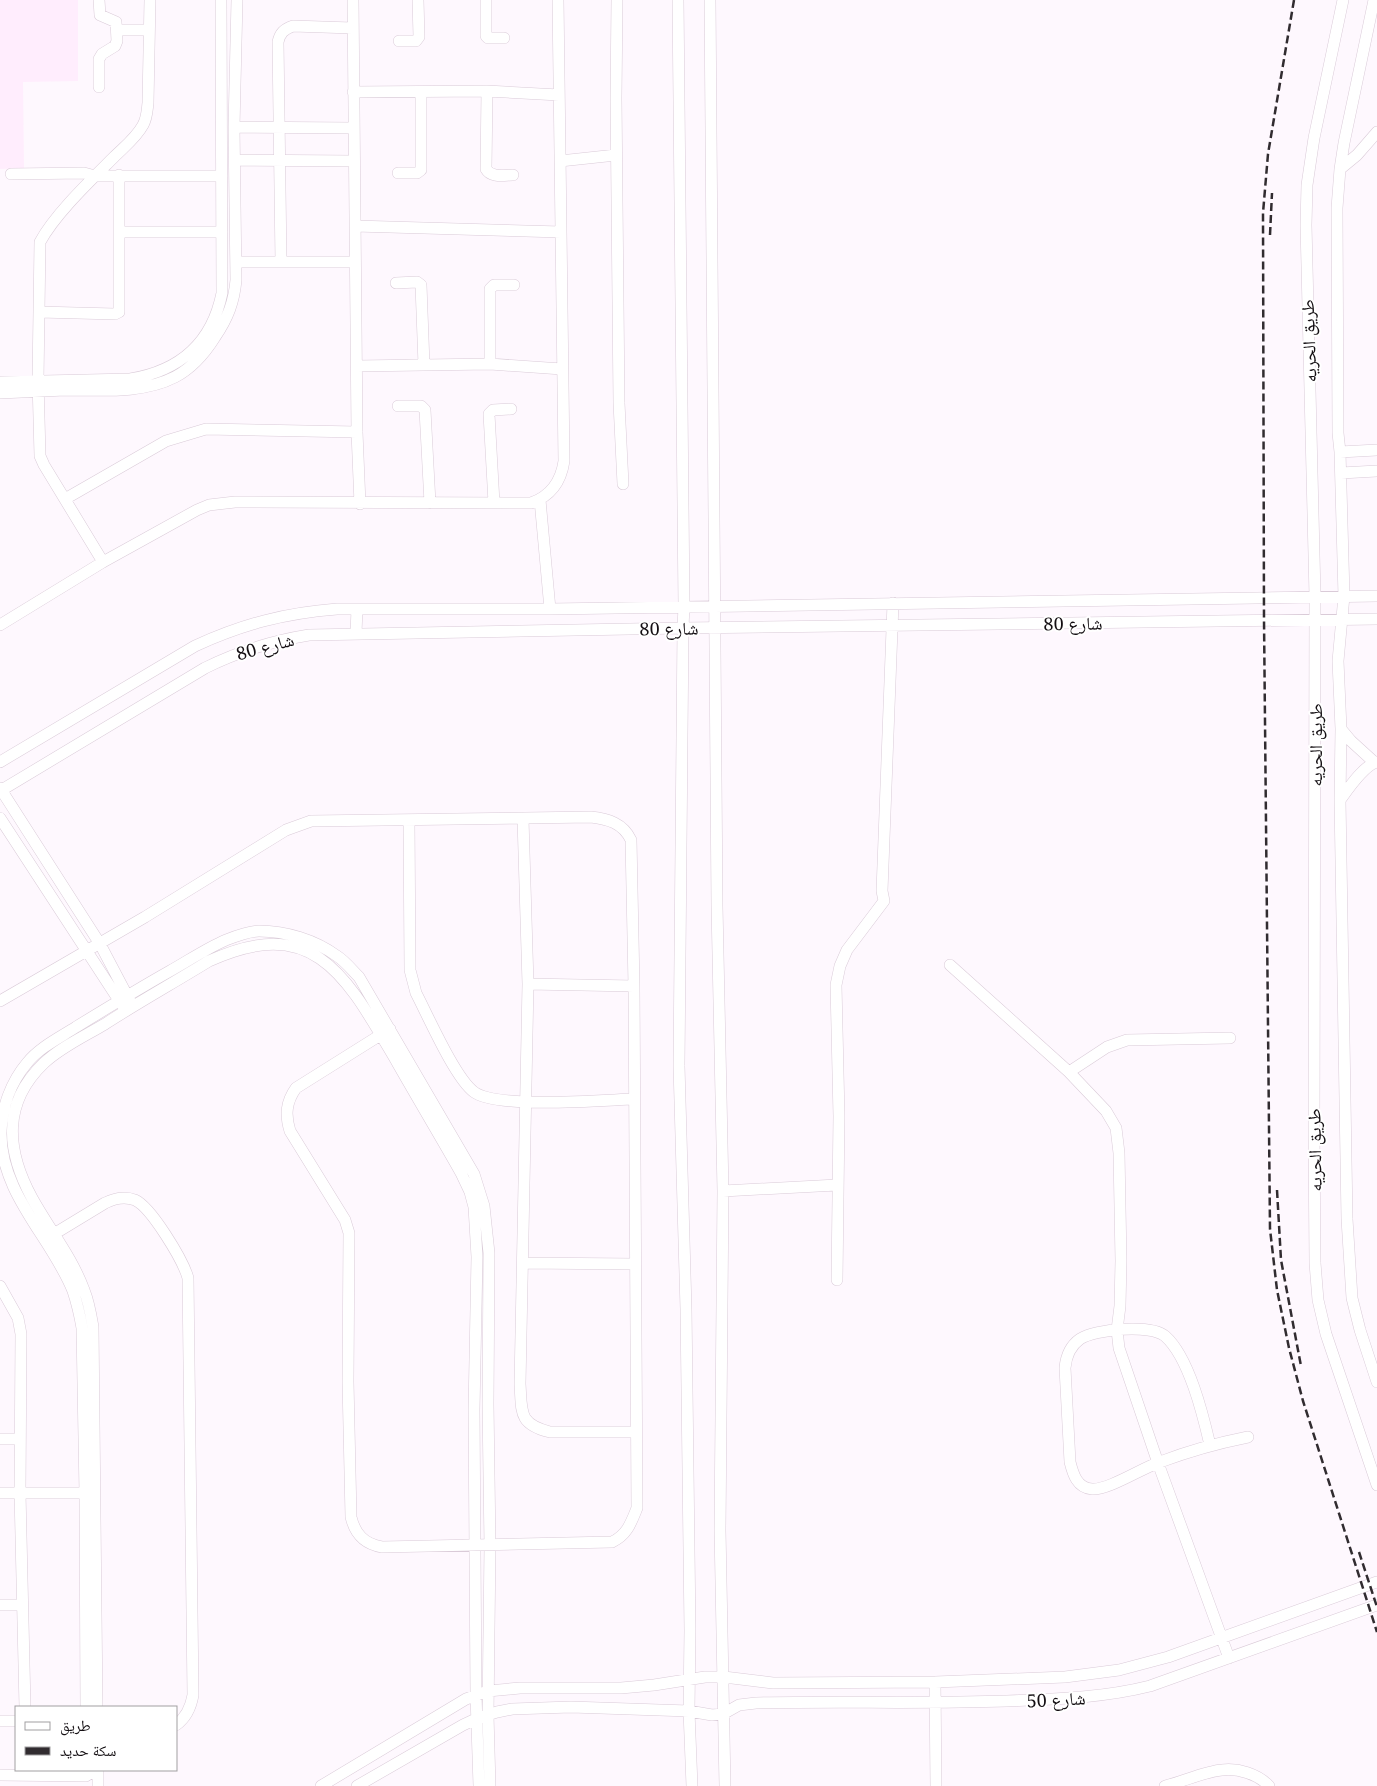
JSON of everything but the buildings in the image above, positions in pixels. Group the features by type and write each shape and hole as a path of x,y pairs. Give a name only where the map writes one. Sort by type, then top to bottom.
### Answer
{"street":[{"path":"99,0 99,14 116,22 117,30 116,46 102,54 99,59 99,87"},
{"path":"103,562 40,456 38,385 40,242 50,226 144,125 148,103 150,0"},
{"path":"0,393 38,385 130,379 156,373 182,359 204,337 213,324 219,309 222,293 221,0"},
{"path":"0,382 127,390 150,386 175,377 193,364 209,347 224,324 234,299 236,262 234,127 238,0"},
{"path":"353,0 357,432 360,504"},
{"path":"399,41 416,40 419,38 418,0"},
{"path":"486,0 486,36 489,38 504,38"},
{"path":"0,625 103,562 209,505 235,502 360,504 531,503 540,500 554,488 563,473 564,460 558,0"},
{"path":"617,0 616,155 619,404 623,484"},
{"path":"678,0 684,606 679,1066 686,1309 690,1630 689,1711 692,1786"},
{"path":"710,0 717,906 723,1191 720,1530 725,1786"},
{"name":"طريق الحريه","path":"1343,0 1314,138 1308,185 1306,268 1315,596 1315,1263 1318,1300 1326,1334 1377,1485"},
{"name":"طريق الحريه","path":"1374,0 1340,169 1337,208 1337,251 1338,433 1341,473 1344,596 1338,661 1341,729 1340,800 1347,1219 1352,1298 1377,1382"},
{"path":"281,261 278,42 283,31 288,28 299,26 352,28"},
{"path":"117,30 149,30"},
{"path":"353,92 487,91 559,95"},
{"path":"487,91 486,169 492,175 513,175"},
{"path":"398,173 417,173 421,170 421,92"},
{"path":"234,127 354,128"},
{"path":"1340,169 1377,132"},
{"path":"560,162 616,155"},
{"path":"235,160 354,161"},
{"path":"11,174 84,173 95,176 222,176"},
{"path":"39,312 115,314 119,312 119,175"},
{"path":"355,226 561,232"},
{"path":"120,232 222,232"},
{"path":"236,262 355,262"},
{"path":"396,283 416,282 421,285 424,365"},
{"path":"490,364 490,289 494,285 514,285"},
{"path":"357,366 490,364 562,369"},
{"path":"398,406 419,406 425,410 430,504"},
{"path":"494,503 489,414 493,410 511,410"},
{"path":"65,499 166,441 206,428 357,432"},
{"path":"1340,452 1377,450"},
{"path":"1357,451 1358,472"},
{"path":"1341,473 1377,471"},
{"path":"540,500 550,609"},
{"name":"شارع 80","path":"0,762 195,646 222,633 250,623 307,611 1377,596"},
{"path":"966,624 967,602"},
{"path":"837,1280 839,1116 836,985 840,966 847,950 884,901 882,891 893,603"},
{"path":"356,633 357,609"},
{"name":"شارع 80","path":"0,790 205,668 255,646 309,635 716,627 1315,619 1377,620"},
{"path":"1340,800 1361,774 1375,762 1351,741 1341,729"},
{"path":"0,790 100,944 129,1009"},
{"path":"0,1001 100,944 286,830 311,821 591,817 607,819 622,827 628,833 631,840 634,986 637,1508 627,1531 620,1539 612,1542 382,1547 373,1546 359,1536 354,1528 351,1517 348,1382 349,1233 345,1220 290,1131 286,1119 290,1096 296,1088 386,1032"},
{"path":"0,818 87,950 123,998"},
{"path":"523,819 528,984 520,1384 522,1411 526,1422 536,1428 550,1432 636,1432"},
{"path":"409,820 410,970 416,993 467,1086 485,1098 525,1103 634,1099"},
{"path":"97,1706 93,1327 90,1308 84,1289 48,1237 22,1207 11,1185 1,1151 0,1133 3,1112 9,1092 20,1073 38,1052 123,998 225,940 257,931 274,932 302,938 320,945 338,956 359,977 461,1173 470,1192 474,1207 477,1296 474,1410 476,1695 483,1716 490,1786"},
{"path":"86,1706 82,1328 73,1291 22,1178 14,1155 12,1130 18,1100 25,1086 45,1062 58,1052 209,961 226,954 264,944 280,944 306,951 320,958 333,968 386,1032 474,1174 484,1206 489,1253 488,1404 490,1546 488,1692 483,1716 478,1786"},
{"path":"950,964 1069,1072 1106,1111 1116,1128 1119,1153 1121,1261 1120,1306 1117,1330 1119,1348 1158,1463 1229,1658"},
{"path":"528,984 634,986"},
{"path":"1069,1072 1107,1047 1127,1040 1230,1038"},
{"path":"723,1191 837,1185"},
{"path":"48,1237 114,1198 135,1200 144,1205 151,1213 182,1262 188,1278 193,1695 187,1715 178,1723"},
{"path":"523,1263 636,1264"},
{"path":"0,1286 14,1310 20,1325 20,1493 25,1706"},
{"path":"1210,1445 1198,1395 1181,1359 1164,1335 1156,1331 1117,1330 1099,1332 1080,1339 1067,1354 1065,1368 1070,1462 1073,1474 1078,1482 1085,1487 1093,1489 1104,1488 1158,1463 1210,1445 1248,1437"},
{"path":"0,1439 20,1438"},
{"path":"0,1493 85,1493"},
{"name":"شارع 50","path":"321,1786 466,1699 488,1692 520,1688 621,1688 654,1685 705,1676 773,1683 935,1682 1065,1677 1092,1674 1144,1664 1377,1582"},
{"path":"0,1605 22,1606"},
{"name":"شارع 50","path":"723,1714 739,1705 756,1703 934,1704 1065,1699 1123,1693 1150,1686 1377,1605"},
{"path":"935,1682 936,1786"},
{"path":"357,1786 483,1716 512,1709 571,1707 723,1714"},
{"path":"0,1721 15,1722"},
{"path":"1165,1786 1221,1770 1240,1771 1254,1775 1269,1786"},
{"path":"0,1775 26,1773 90,1774 98,1786"}],"shaded area":[{"path":"0,0 78,0 78,81 23,82 24,168 0,169"}],"railway":[{"path":"1294,0 1268,154 1263,213 1264,620 1270,1229 1277,1290 1289,1348 1303,1401 1377,1632"},
{"path":"1270,235 1272,193"},
{"path":"1277,1190 1281,1260 1301,1366"},
{"path":"1359,1552 1377,1607"}]}
